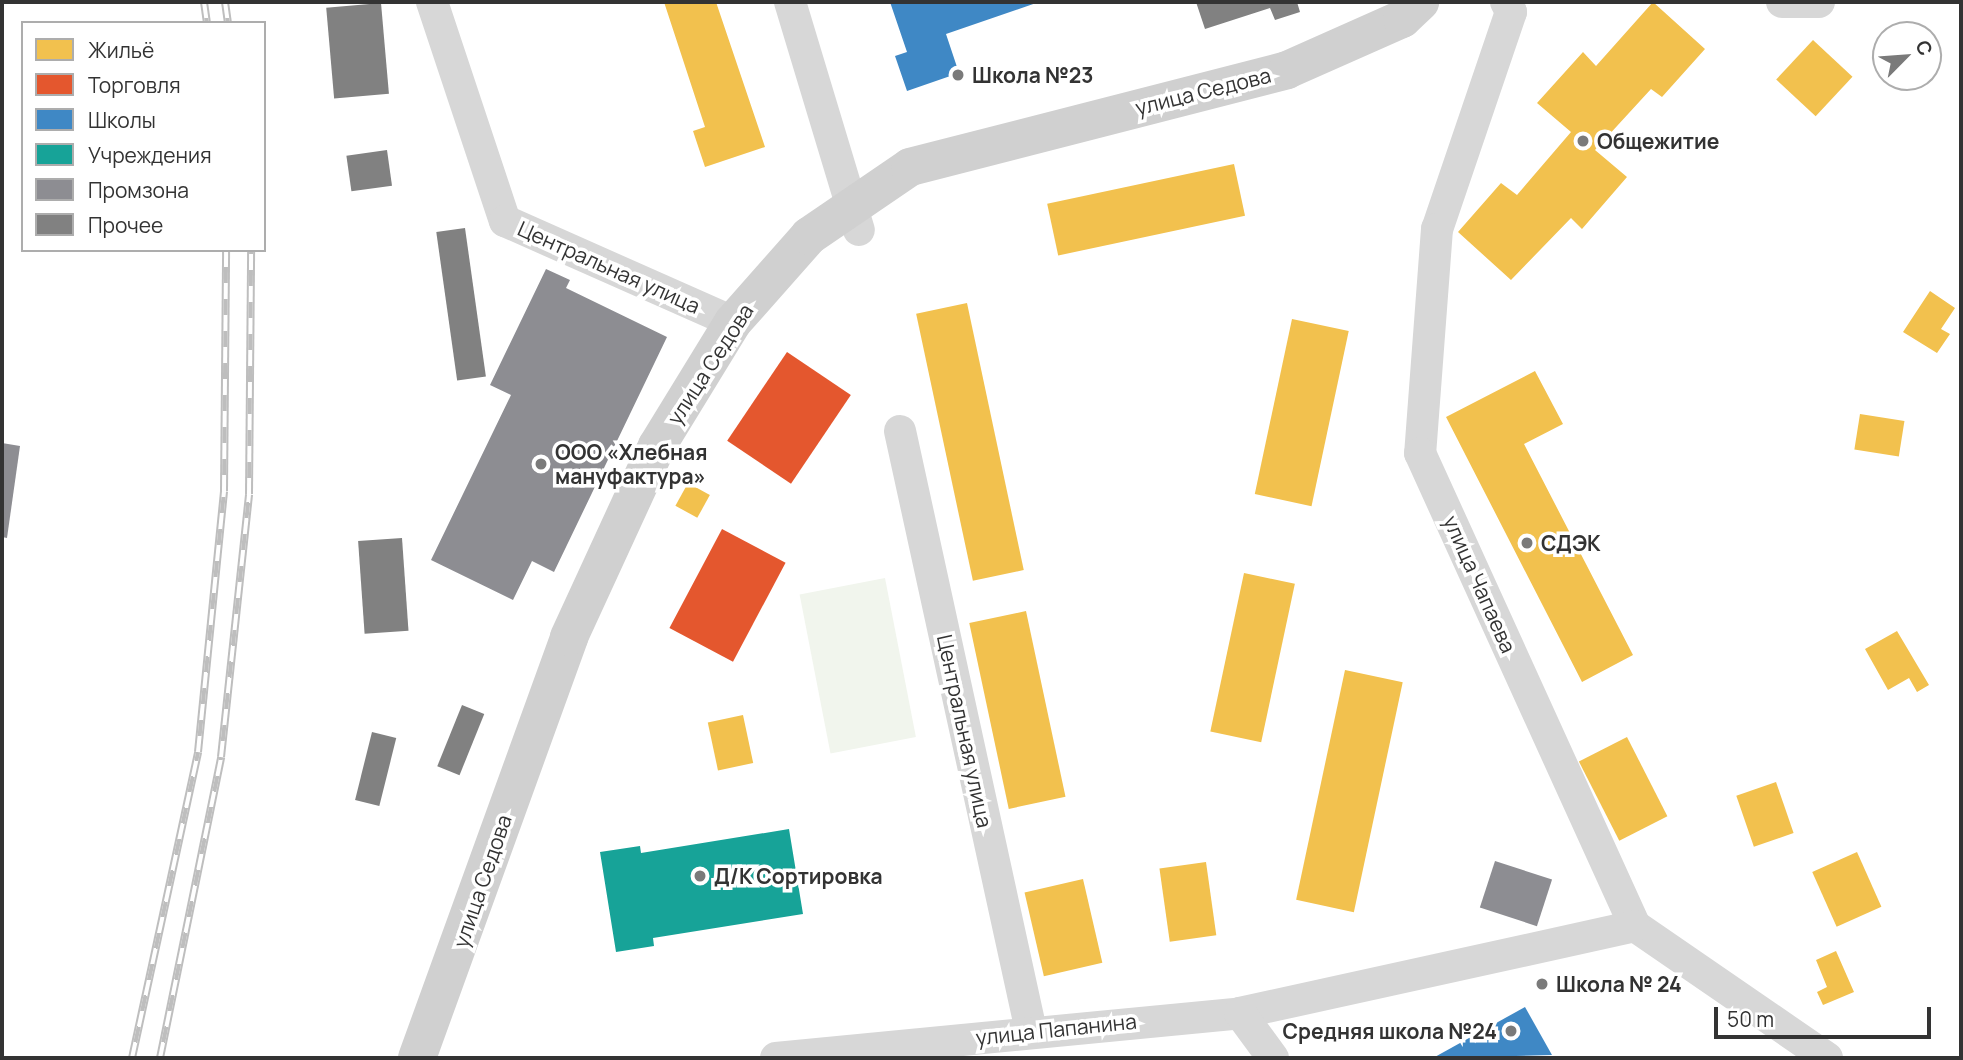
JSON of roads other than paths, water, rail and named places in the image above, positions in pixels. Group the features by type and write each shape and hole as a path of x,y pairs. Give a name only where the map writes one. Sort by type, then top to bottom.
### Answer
{"street":[{"name":"Центральная улица","path":"432,2 505,221 733,322"},
{"path":"790,2 856,218"},
{"name":"улица Седова","path":"417,1058 569,637 657,446 733,322 809,236 856,218 910,167 1287,70 1402,19 1420,2"},
{"name":"улица Чапаева","path":"1506,2 1511,12 1437,229 1420,453 1634,926"},
{"path":"1782,2 1819,2"},
{"name":"Центральная улица","path":"900,431 1031,1031"},
{"path":"1634,926 1827,1058"},
{"name":"улица Папанина","path":"776,1058 1031,1031 1240,1013 1634,926"},
{"path":"1240,1013 1273,1058"}],"railway":[{"path":"204,2 207,21"},
{"path":"225,2 228,21"},
{"path":"132,1058 198,752 224,491 226,252"},
{"path":"160,1058 221,757 249,494 251,252"}],"place":[{"name":"Школа №23","path":"958,75"},
{"name":"Общежитие","path":"1583,141"},
{"name":"ООО «Хлебная мануфактура»","path":"541,464"},
{"name":"СДЭК","path":"1527,543"},
{"name":"Д/К Сортировка","path":"700,876"},
{"name":"Школа № 24","path":"1542,984"},
{"name":"Средняя школа №24","path":"1511,1031"}]}
